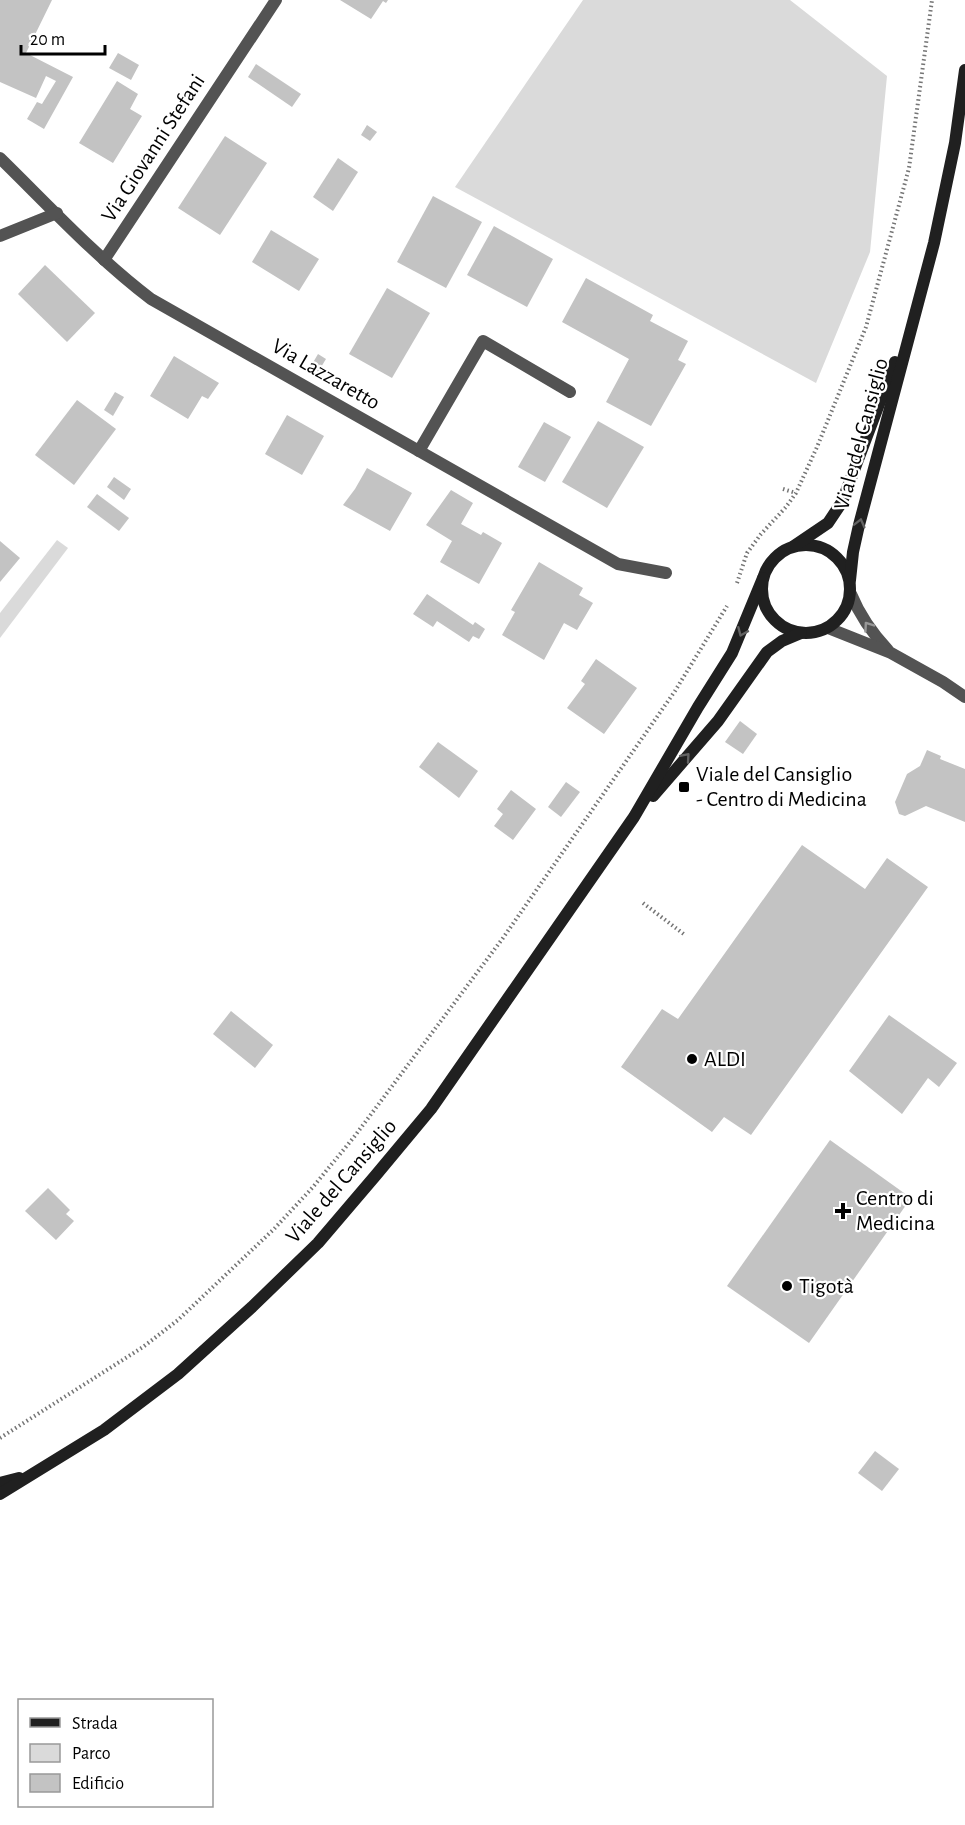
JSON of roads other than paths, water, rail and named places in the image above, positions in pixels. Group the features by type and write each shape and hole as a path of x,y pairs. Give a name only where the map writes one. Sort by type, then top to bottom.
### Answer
{"main road":[{"name":"Viale del Cansiglio","path":"850,580 859,525 934,243 946,189 965,70"},
{"name":"Viale del Cansiglio","path":"794,546 828,523 842,502 919,299"},
{"path":"810,545 825,549 836,556 845,567 850,580 851,594 847,608 828,628 815,633 787,630 775,621 766,608 762,593 763,578 769,564 780,553 794,546 810,545"},
{"name":"Viale del Cansiglio","path":"0,1494 104,1430 178,1374 318,1243 430,1109 634,817 732,653 763,578"},
{"name":"Viale del Cansiglio","path":"634,817 718,721 767,652 782,641 801,633"},
{"path":"0,1483 35,1473"}],"street":[{"name":"Via Giovanni Stefani","path":"104,260 276,0"},
{"name":"Via Lazzaretto","path":"0,158 104,260 152,299 618,564 666,573"},
{"path":"0,236 57,213"},
{"path":"419,451 483,341 570,392"},
{"path":"851,594 858,612 869,629 891,653"},
{"path":"828,628 891,653 965,697"}],"place":[{"name":"Viale del Cansiglio - Centro di Medicina","path":"684,787"},
{"name":"ALDI","path":"692,1059"},
{"name":"Centro di Medicina","path":"843,1211"},
{"name":"Tigotà","path":"787,1286"}]}
